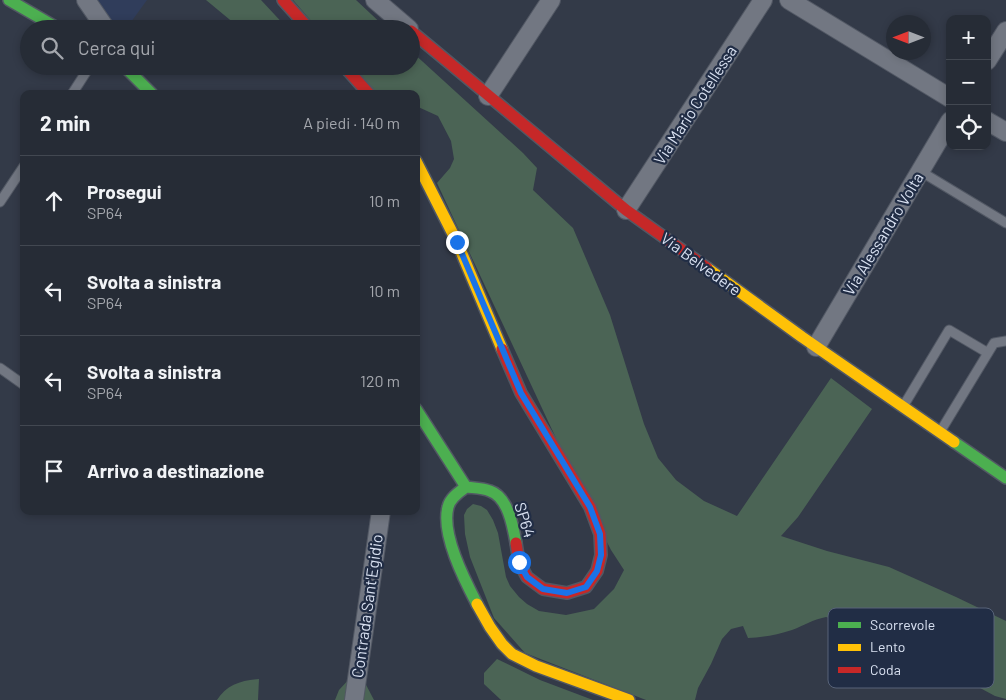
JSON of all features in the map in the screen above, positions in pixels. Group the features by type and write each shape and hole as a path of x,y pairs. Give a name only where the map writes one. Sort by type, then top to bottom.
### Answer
{"street":[{"path":"8,0 43,20"},
{"path":"86,0 100,20"},
{"path":"283,0 301,20"},
{"name":"Via Belvedere","path":"375,0 398,20"},
{"path":"488,96 551,0"},
{"name":"Via Mario Cotellessa","path":"626,210 763,0"},
{"path":"789,0 946,96"},
{"path":"991,54 1006,31"},
{"name":"Via Belvedere","path":"420,38 626,210 816,347 940,432 1003,470"},
{"path":"133,75 148,90"},
{"path":"352,75 365,90"},
{"path":"991,123 1006,132"},
{"name":"Via Alessandro Volta","path":"816,347 946,127"},
{"name":"SP64","path":"420,169 457,242 521,393 590,507 600,534 601,555 597,571 586,587 567,593 559,592 543,589 527,577 519,562 507,507 491,491 466,487"},
{"path":"420,414 466,487 456,495 448,507 447,526 450,543 482,614 497,638 511,653 538,668 630,700"},
{"name":"Contrada Sant'Egidio","path":"354,700 380,515"}],"lane":[{"path":"75,90 84,75"},
{"path":"920,171 1006,223"},
{"path":"0,202 20,172"},
{"path":"902,406 950,330 988,353"},
{"path":"940,432 994,342 1006,341"},
{"path":"0,368 20,382"}],"shaded area":[{"path":"79,0 147,0 133,20 97,20"}],"green space":[{"path":"206,0 261,0 280,20 230,20"},
{"path":"293,0 356,0 377,20 310,20"},
{"path":"420,59 537,168 533,190 573,228 610,315 644,424 658,458 676,480 704,501 737,516 831,378 872,409 798,517 781,536 827,551 889,567 979,608 828,608 828,618 781,633 748,638 743,626 731,629 722,639 698,688 695,700 646,700 525,653 494,618 470,557 465,534 464,515 467,509 473,504 487,510 498,533 506,577 510,586 527,604 539,611 566,615 594,609 614,589 624,570 611,550 575,479 437,183 450,168 454,159 451,141 438,116 420,108 420,90 370,90 357,75 420,75"},
{"path":"994,615 1006,621 1006,699 995,696 980,688 994,688"},
{"path":"497,659 540,680 593,700 501,700 484,684 484,673"},
{"path":"351,677 363,679 374,700 335,700 339,690"},
{"path":"259,679 258,700 217,700 235,684"}],"traffic: fast":[{"path":"9,0 43,20"},
{"path":"133,75 148,90"},
{"path":"420,415 466,487"},
{"path":"954,442 1006,478"},
{"path":"477,604 460,569 451,543 447,518 448,507 451,501 466,487 484,489 496,494 509,513 516,543"}],"traffic: slow":[{"path":"420,169 457,242 502,349"},
{"path":"707,268 802,337 954,442"},
{"path":"477,604 490,627 512,654 536,666 629,700"}],"traffic: jam":[{"path":"283,0 301,20"},
{"path":"420,38 626,210 707,268"},
{"path":"352,75 365,90"},
{"path":"502,349 521,393 590,507 600,534 601,555 597,571 586,587 567,593 543,589 527,577 519,562 516,543"}],"route":[{"path":"457,242 521,393 590,507 600,534 601,555 597,571 586,587 567,593 543,589 527,577 519,562"}]}
